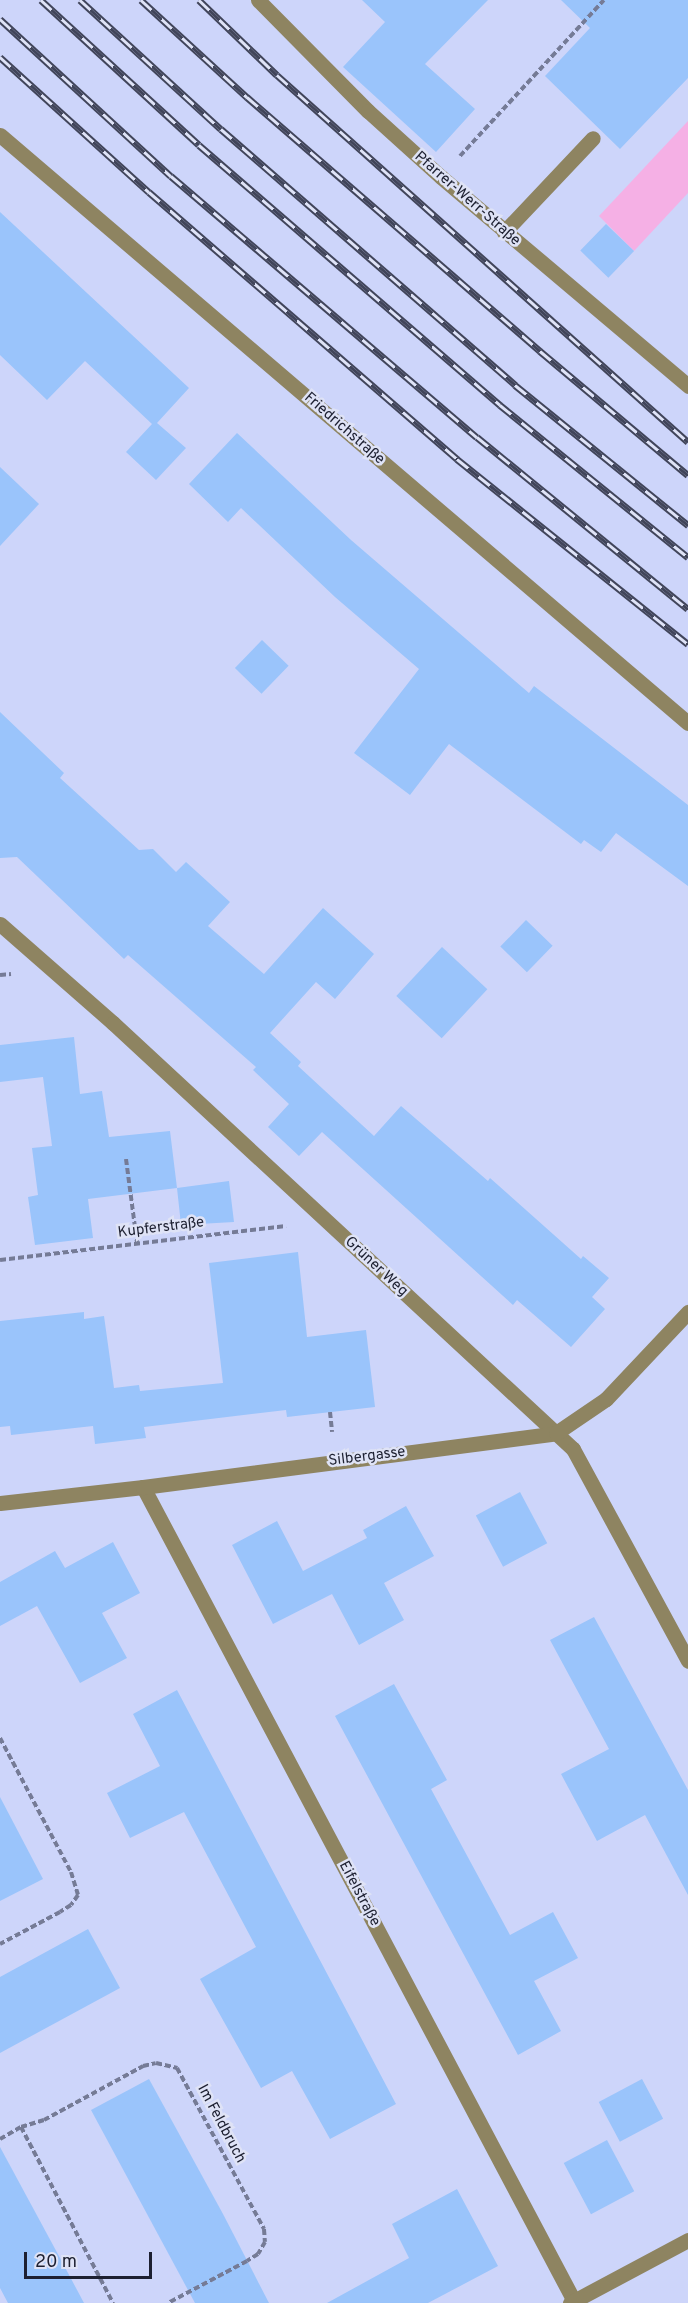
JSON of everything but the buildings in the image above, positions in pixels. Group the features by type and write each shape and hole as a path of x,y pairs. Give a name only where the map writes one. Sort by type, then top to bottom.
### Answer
{"street":[{"name":"Pfarrer-Werr-Straße","path":"258,0 368,111 441,177 688,386"},
{"name":"Friedrichstraße","path":"0,135 688,723"},
{"path":"504,232 593,138"},
{"name":"Grüner Weg","path":"0,924 113,1023 573,1449 688,1661"},
{"name":"Silbergasse","path":"0,1503 143,1487 556,1433 606,1399 688,1312"},
{"name":"Eifelstraße","path":"143,1487 572,2302"},
{"path":"572,2302 688,2240"}],"path":[{"path":"441,177 604,0"},
{"path":"126,1159 137,1243"},
{"name":"Kupferstraße","path":"0,1260 325,1220"},
{"path":"0,1738 71,1872 78,1895 71,1905 0,1944"},
{"name":"Im Feldbruch","path":"0,2139 21,2127 44,2120 143,2066 156,2062 177,2068 264,2229 265,2241 258,2254 247,2262 168,2303"},
{"path":"21,2127 113,2303"}],"shaded area":[{"path":"688,121 688,193 634,251 599,216"}],"railway":[{"path":"41,0 199,145 500,405 688,557"},
{"path":"80,0 221,129 515,385 688,525"},
{"path":"141,0 247,97 540,351 688,475"},
{"path":"199,0 277,75 688,442"},
{"path":"0,19 171,176 477,437 688,609"},
{"path":"0,57 149,192 457,459 688,644"}]}
